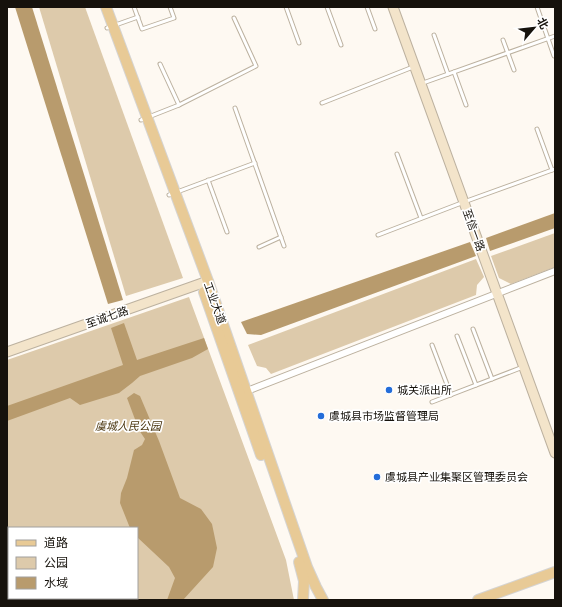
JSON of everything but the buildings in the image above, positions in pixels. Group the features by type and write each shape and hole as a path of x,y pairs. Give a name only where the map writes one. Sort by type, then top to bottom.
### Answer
{"main road":[{"path":"100,7 110,27"},
{"name":"工业大道","path":"106,7 110,27 204,283 246,391 307,568 323,600"},
{"path":"204,283 302,570 304,581 304,600"},
{"path":"478,600 555,572"},
{"path":"496,600 555,578"}],"street":[{"name":"至信一路","path":"393,7 555,453"},
{"path":"246,391 555,271"},
{"name":"至诚七路","path":"7,352 204,283"}],"lane":[{"path":"134,7 142,29 174,18 170,7"},
{"path":"286,7 299,43"},
{"path":"327,7 341,45"},
{"path":"367,7 375,29"},
{"path":"537,7 554,56"},
{"path":"110,27 138,17"},
{"path":"144,119 179,104 256,66 234,18"},
{"path":"434,35 448,74"},
{"path":"421,84 555,36"},
{"path":"503,40 514,70"},
{"path":"160,64 179,104"},
{"path":"322,103 414,66"},
{"path":"454,72 466,105"},
{"path":"235,108 284,246"},
{"path":"378,235 553,169 537,129"},
{"path":"397,154 421,218"},
{"path":"172,194 255,163"},
{"path":"208,180 227,232"},
{"path":"259,246 281,237"},
{"path":"473,329 492,379"},
{"path":"457,336 476,385"},
{"path":"432,345 451,395"},
{"path":"432,402 524,367"}],"green space":[{"path":"39,7 85,7 183,278 126,296"},
{"path":"555,233 555,267 511,284 499,278 491,256"},
{"path":"476,259 484,277 477,285 476,295 271,374 266,368 257,366 248,345"},
{"name":"虞城人民公园","path":"189,297 286,560 294,600 7,600 7,360"}],"water":[{"path":"15,7 32,7 123,300 108,304"},
{"path":"555,213 555,228 490,251 486,238"},
{"path":"470,242 476,256 261,335 247,334 241,322"},
{"path":"124,323 137,360 204,338 208,349 192,358 140,376 119,393 80,405 70,398 7,421 7,406 123,365 111,328"},
{"path":"134,393 140,396 159,441 180,498 201,509 212,524 217,548 213,567 183,600 167,600 175,578 169,567 138,538 138,527 130,527 120,503 121,493 127,478 134,450 142,445 145,439 139,430 127,398"}],"place":[{"name":"城关派出所","path":"389,390"},
{"name":"虞城县市场监督管理局","path":"321,416"},
{"name":"虞城县产业集聚区管理委员会","path":"377,477"}]}
